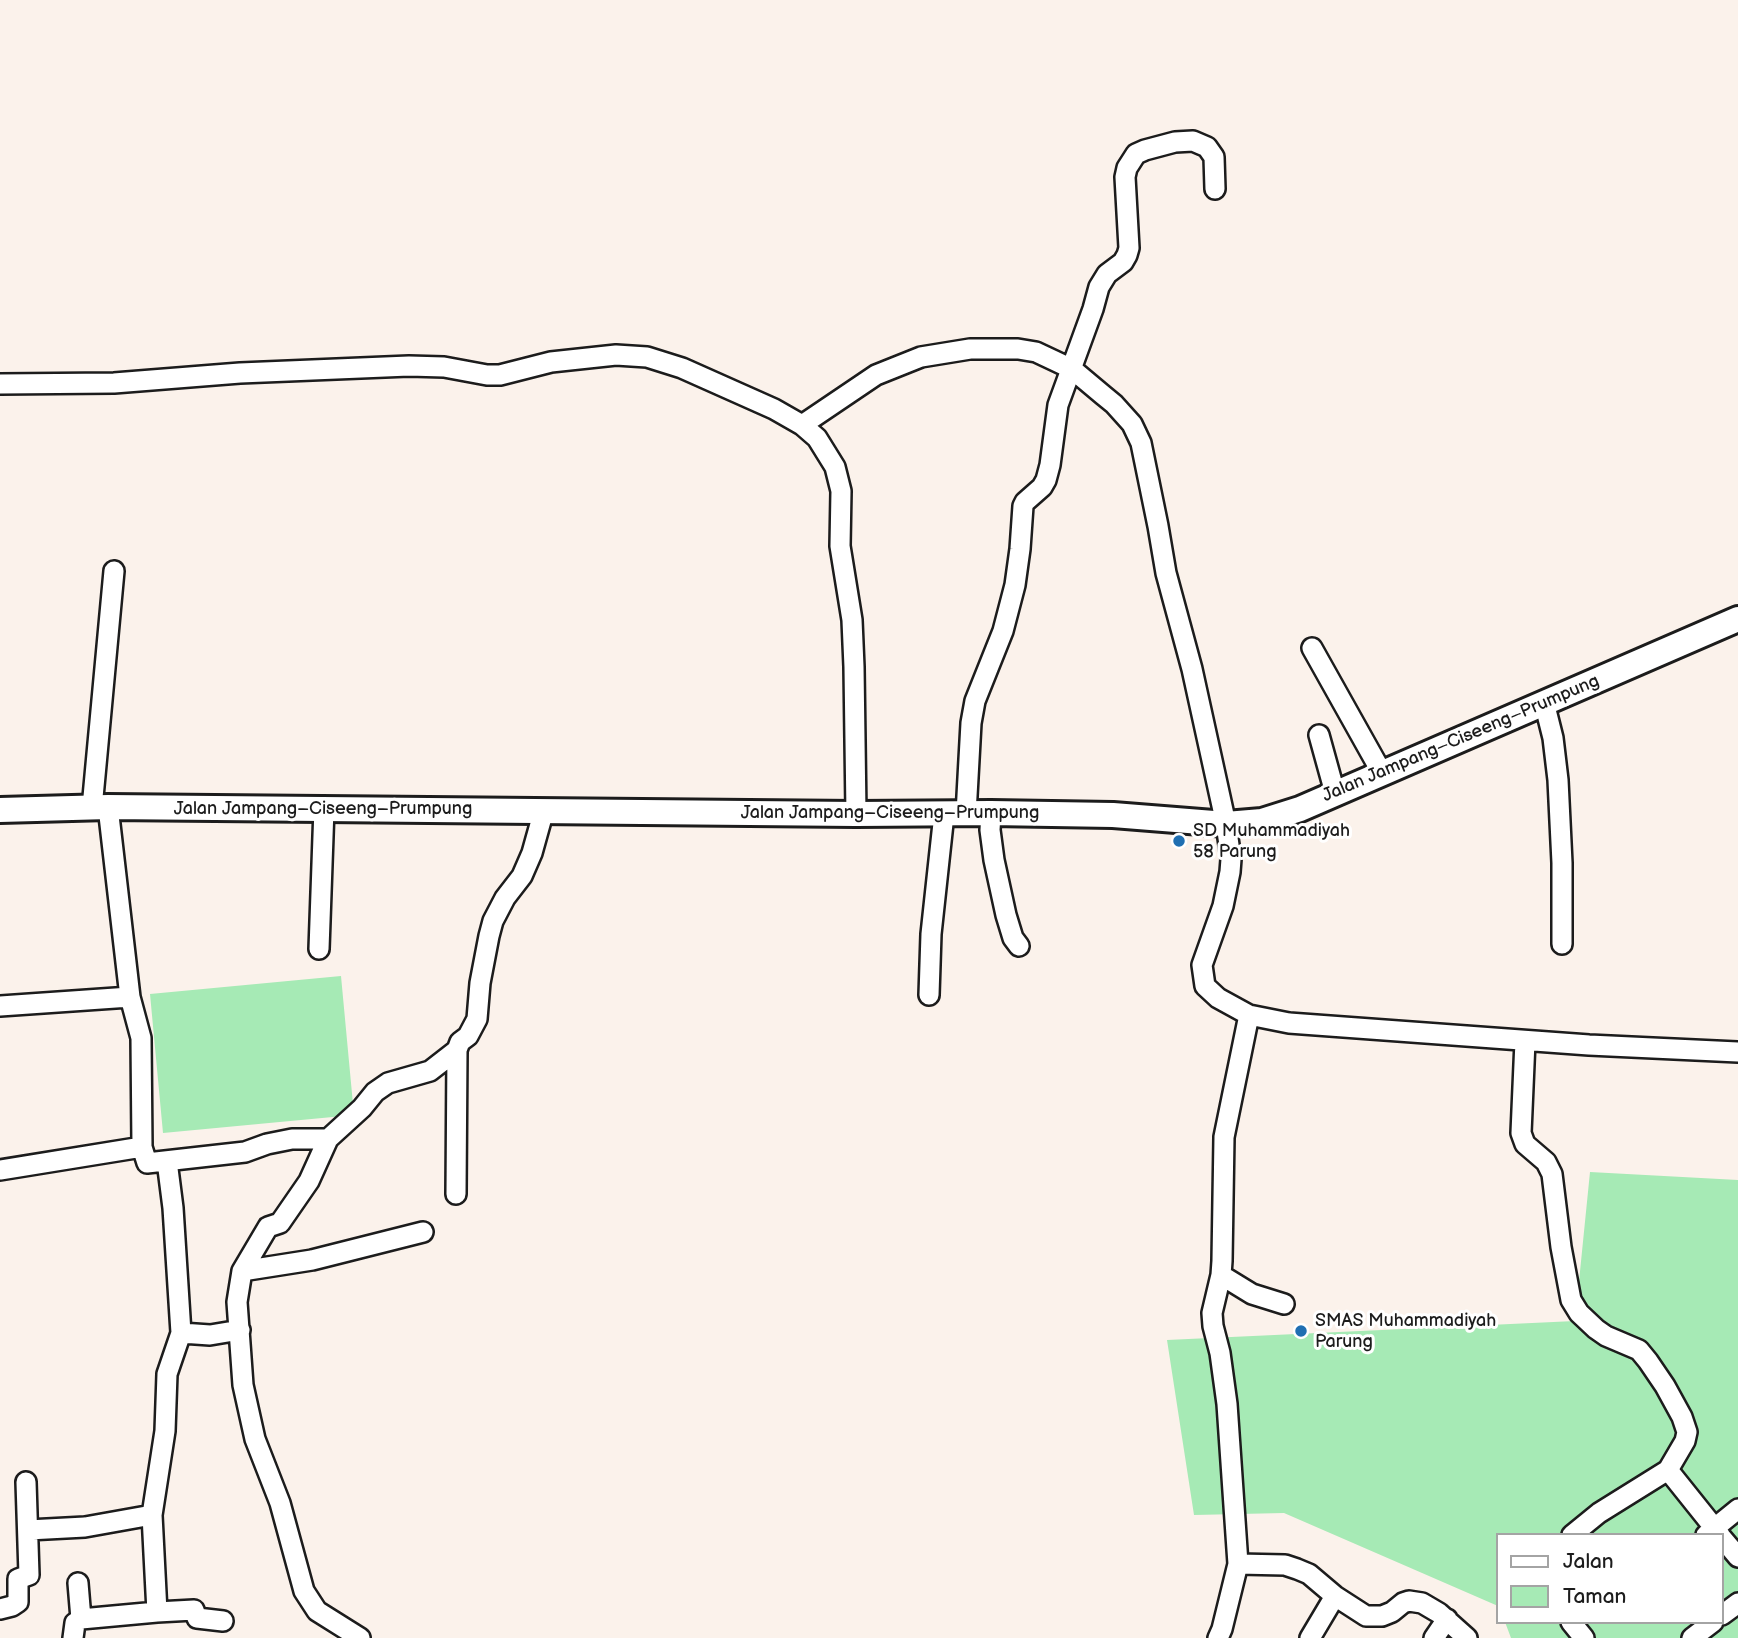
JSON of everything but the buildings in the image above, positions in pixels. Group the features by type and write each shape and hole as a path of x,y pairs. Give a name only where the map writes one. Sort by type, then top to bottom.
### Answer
{"main road":[{"name":"Jalan Jampang–Ciseeng–Prumpung","path":"0,810 100,807 991,813 1113,816 1226,824 1262,821 1300,809 1738,619"}],"street":[{"path":"929,995 933,921 975,701 1003,631 1020,549 1023,506 1046,481 1058,405 1099,287 1107,274 1124,262 1127,255 1129,248 1125,177 1130,161 1136,154 1164,144 1193,141 1201,143 1208,147 1214,157 1214,189"},
{"path":"802,425 876,375 921,357 970,349 1018,349 1036,352 1072,369 1114,404 1132,424 1141,443 1166,573 1192,668 1226,824 1230,872 1223,906 1202,965 1205,986 1218,998 1249,1015 1289,1023 1525,1041 1738,1052"},
{"path":"0,384 114,383 240,373 410,366 444,367 500,375 551,362 616,355 646,357 682,368 774,409 802,425 817,438 835,467 841,491 840,546 852,620 856,814"},
{"path":"114,571 100,807 130,997 141,1038 142,1147 147,1163 245,1152 292,1139 328,1139"},
{"path":"1312,648 1382,774"},
{"path":"1544,702 1553,738 1558,780 1562,944"},
{"path":"1319,735 1335,793"},
{"path":"319,949 324,808"},
{"path":"456,1194 457,1050 477,1020 480,983 493,921 505,898 522,876 532,853 544,810"},
{"path":"991,813 994,860 1006,915 1018,946"},
{"path":"0,1006 130,997"},
{"path":"1218,1638 1223,1629 1238,1564 1227,1404 1220,1353 1213,1326 1214,1304 1221,1275 1224,1137 1249,1015"},
{"path":"1525,1041 1521,1133 1525,1144 1546,1162 1552,1174 1561,1247 1572,1300 1578,1313 1605,1336 1639,1350 1665,1386 1687,1432 1685,1441 1668,1470 1599,1513 1574,1533"},
{"path":"360,1638 317,1611 304,1591 280,1503 255,1439 243,1385 237,1302 242,1271 268,1227 280,1223 309,1181 328,1139 362,1108 374,1092 388,1083 430,1071 457,1050"},
{"path":"0,1170 142,1147"},
{"path":"157,1612 152,1515 165,1431 167,1374 181,1333 173,1208 167,1161"},
{"path":"242,1271 312,1260 423,1232"},
{"path":"1221,1275 1252,1294 1284,1304"},
{"path":"181,1333 210,1335 240,1330"},
{"path":"1668,1470 1715,1533"},
{"path":"0,1609 18,1602 18,1579 29,1575 26,1482"},
{"path":"1717,1533 1738,1509"},
{"path":"28,1530 85,1527 152,1515"},
{"path":"1724,1542 1738,1557"},
{"path":"1238,1564 1285,1565 1309,1574 1335,1596 1366,1616 1382,1616 1403,1603 1415,1601 1447,1619 1466,1638"},
{"path":"78,1583 81,1619"},
{"path":"1310,1638 1335,1596"},
{"path":"73,1638 75,1623 81,1619 194,1610 197,1618 223,1621"},
{"path":"1434,1638 1447,1619"},
{"path":"1692,1638 1710,1624"}],"green space":[{"path":"341,976 354,1115 163,1133 150,994"},
{"path":"1590,1172 1738,1180 1738,1638 1511,1638 1506,1624 1724,1624 1724,1533 1496,1533 1496,1605 1284,1513 1194,1515 1167,1340 1575,1321"}],"place":[{"name":"SD Muhammadiyah 58 Parung","path":"1179,841"},
{"name":"SMAS Muhammadiyah Parung","path":"1301,1331"}]}
